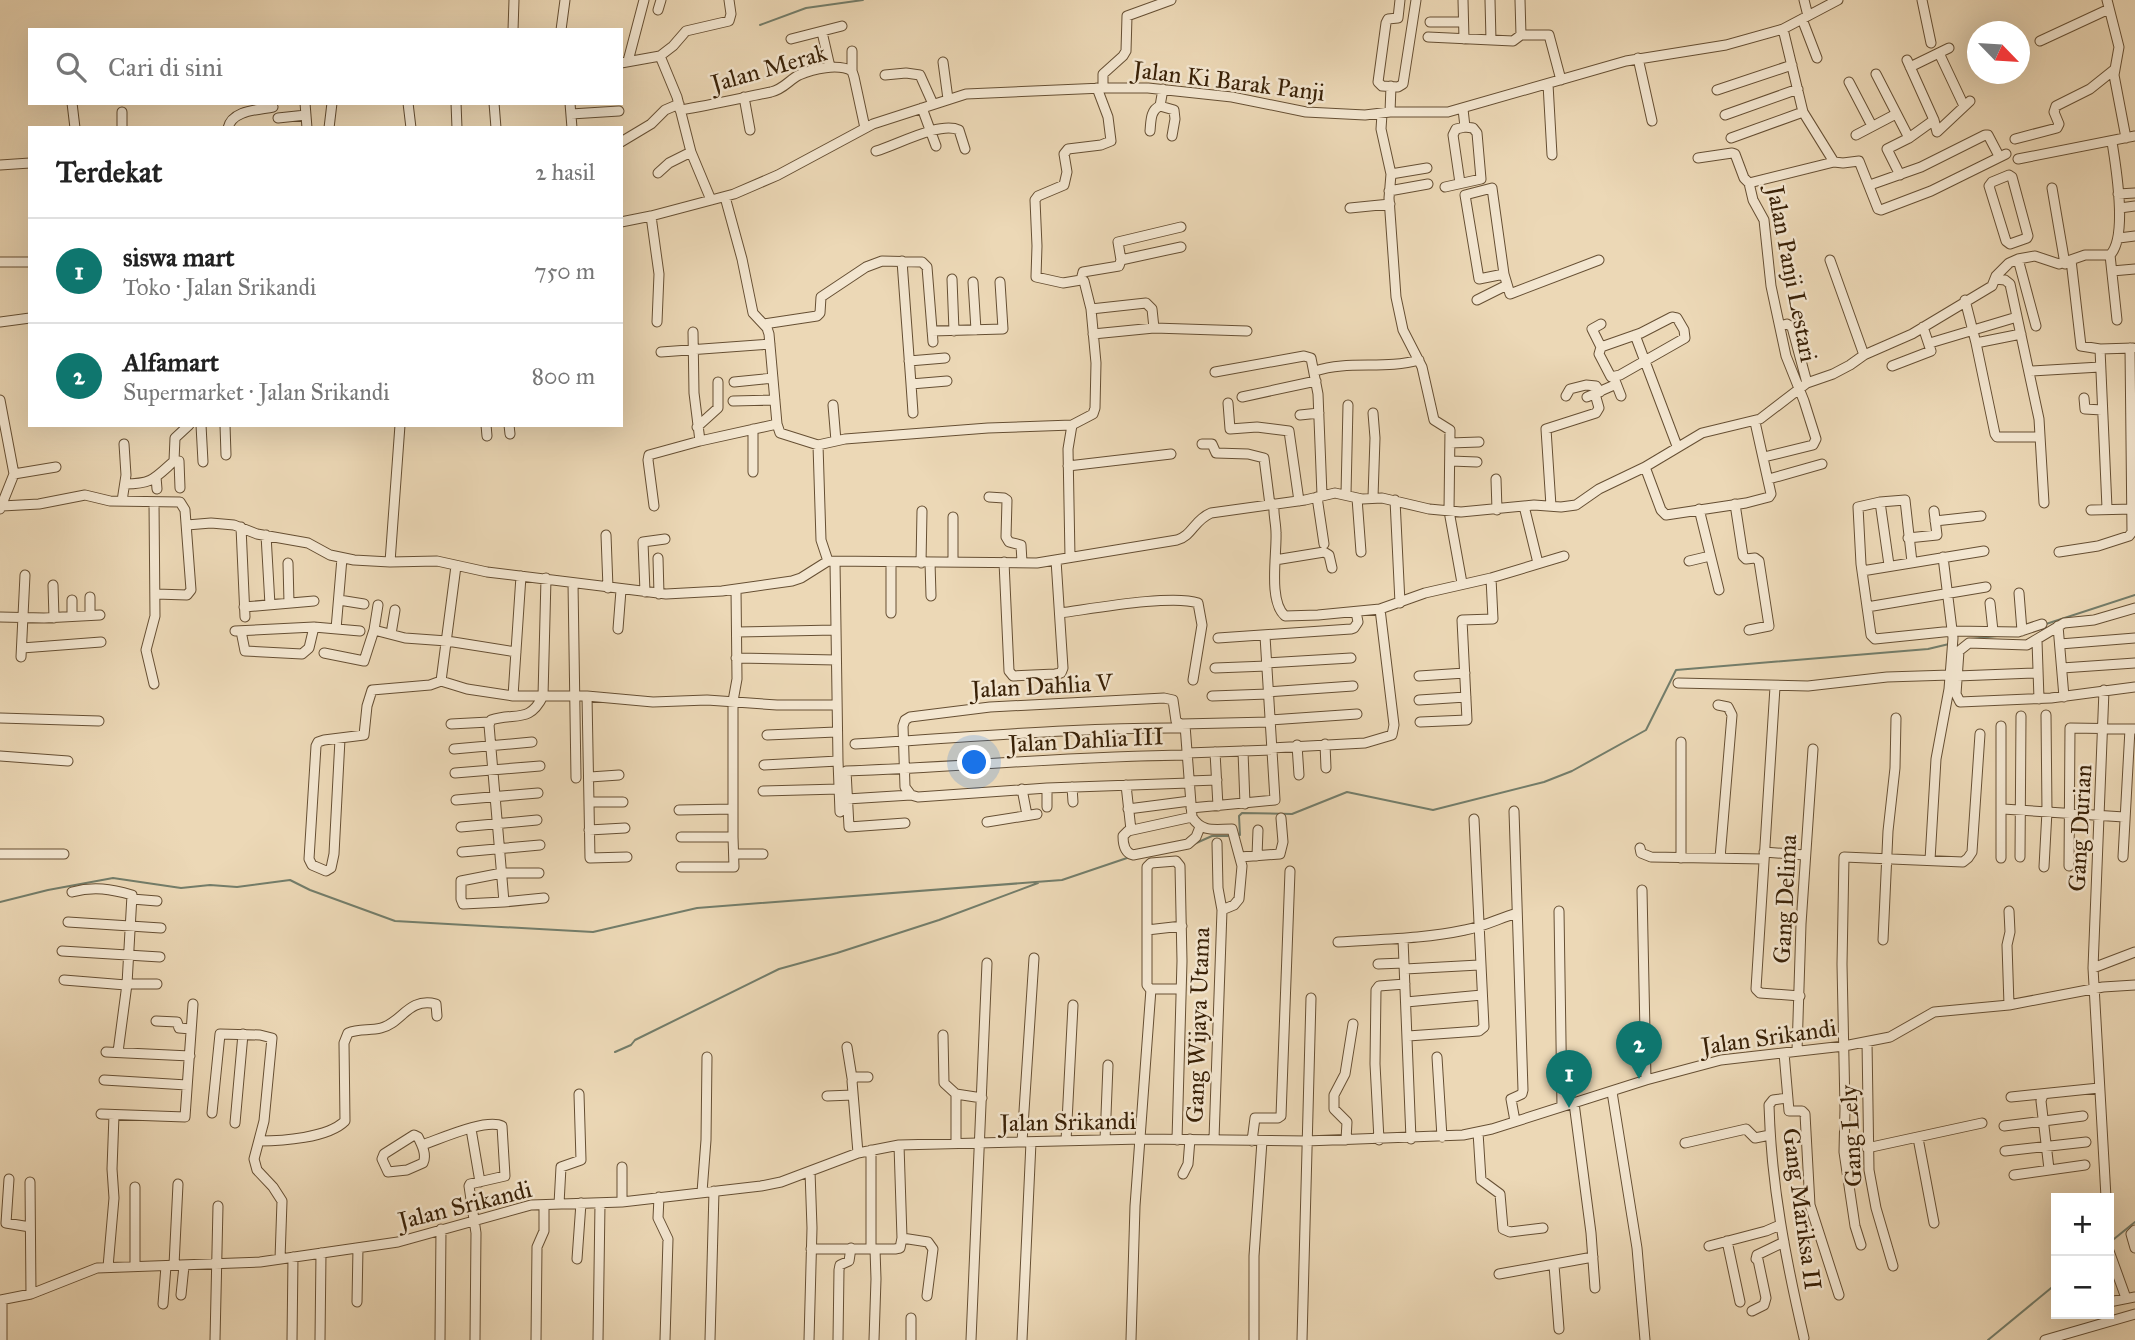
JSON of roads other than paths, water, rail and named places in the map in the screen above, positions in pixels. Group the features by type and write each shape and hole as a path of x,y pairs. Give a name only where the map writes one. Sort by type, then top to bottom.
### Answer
{"street":[{"path":"513,28 514,0"},
{"path":"561,28 565,0"},
{"path":"644,0 625,62 660,55 673,47 686,31 729,21 729,0"},
{"path":"657,10 661,0"},
{"path":"1081,280 1063,283 1036,277 1035,200 1038,196 1065,185 1067,172 1064,154 1068,149 1101,145 1111,141 1100,88 1105,72 1118,62 1126,51 1127,16 1140,5 1171,0"},
{"path":"1400,0 1398,18 1388,19 1386,23 1379,75 1379,84 1398,87 1403,84 1416,0"},
{"path":"1463,0 1464,39"},
{"path":"1490,0 1491,40"},
{"path":"1520,0 1521,35"},
{"path":"1804,0 1805,17 1817,58"},
{"name":"Jalan Ki Barak Panji","path":"623,222 725,197 778,175 865,128 966,94 1100,88 1163,89 1232,97 1306,112 1448,112 1638,58 1726,46 1783,29 1838,0"},
{"path":"1922,0 1931,43"},
{"path":"2018,159 2130,137 2116,95 2115,69 2119,47 2108,4 2040,41"},
{"path":"1430,22 1464,22"},
{"path":"791,39 842,26"},
{"path":"1783,29 1803,112 1834,162 1859,161 1878,209 1931,191 2003,155 1988,135 1985,135 1921,167 1870,186"},
{"path":"822,32 830,67"},
{"path":"1428,37 1513,41 1521,35 1549,35 1561,80"},
{"path":"1944,50 1967,103 1937,132 1934,120 1909,64 1944,50"},
{"path":"852,51 852,71"},
{"path":"660,55 680,107 691,152 711,200"},
{"path":"1638,58 1652,121"},
{"path":"943,62 948,99"},
{"path":"1717,90 1792,65"},
{"name":"Jalan Merak","path":"680,107 779,90 798,75 830,67 846,68 852,71 865,128"},
{"path":"2015,139 2057,128 2059,124 2054,112 2056,106 2090,89 2115,69"},
{"path":"1876,74 1909,138"},
{"path":"885,75 920,75 933,104"},
{"path":"1849,82 1872,126"},
{"path":"1548,84 1552,155"},
{"path":"1391,86 1381,129 1391,174 1389,191 1396,297 1404,330 1419,360 1434,420 1449,428 1450,511 1462,583"},
{"path":"1150,131 1154,110 1160,106 1163,89"},
{"path":"1725,115 1798,89"},
{"path":"744,97 750,130"},
{"path":"72,105 75,126"},
{"path":"305,105 307,126"},
{"path":"329,126 332,105"},
{"path":"408,105 411,126"},
{"path":"456,105 457,126"},
{"path":"494,105 496,126"},
{"path":"570,105 572,126"},
{"path":"1160,106 1174,110 1172,136"},
{"path":"228,126 229,121 237,115 273,107"},
{"path":"623,141 651,124 665,110 680,107"},
{"path":"922,108 936,146"},
{"path":"1463,109 1465,127"},
{"path":"571,114 619,111"},
{"path":"122,112 122,126"},
{"path":"1731,138 1803,112"},
{"path":"1856,135 1896,114"},
{"path":"278,118 306,115"},
{"path":"1900,175 1887,149 1909,138 1934,120"},
{"path":"876,151 947,127 959,130 965,149"},
{"path":"1460,184 1453,135 1456,129 1476,129 1483,190"},
{"path":"2112,142 2120,208 2119,238 2116,249 2110,256 2117,320"},
{"path":"658,173 669,163 691,152"},
{"path":"1698,158 1732,152 1749,183"},
{"name":"Jalan Panji Lestari","path":"1764,457 1813,445 1816,441 1803,386 1788,366 1771,286 1764,220 1753,200 1749,183 1834,162"},
{"path":"0,165 28,163"},
{"path":"1391,174 1427,168"},
{"path":"2009,175 2012,177 2028,236 2027,239 2017,241 2008,244 2006,241 1989,186 1992,181 2009,175"},
{"path":"1445,187 1481,180"},
{"path":"1389,191 1428,184"},
{"path":"1504,274 1479,279 1465,195 1492,188 1504,274 1510,294 1599,260"},
{"path":"2052,188 2068,262 2080,343 2083,347 2100,349 2132,348 2132,532 2129,536 2098,547 2059,552"},
{"path":"2119,194 2135,192"},
{"path":"725,197 753,313 769,334 776,424 782,435 818,445 836,440 988,428 1072,425 1088,418 1095,411 1096,363 1091,309 1086,285 1081,280"},
{"path":"1350,208 1390,204"},
{"path":"2120,208 2135,206"},
{"path":"651,216 659,274 657,322"},
{"path":"1081,280 1083,272 1119,266 1121,260 1118,243 1181,227"},
{"path":"2119,238 2135,236"},
{"path":"2017,241 2036,326"},
{"path":"1121,260 1181,247"},
{"path":"187,525 228,524 308,543 342,558 390,562 438,561 521,576 659,594 736,589 796,580 832,561 1037,563 1177,540 1186,535 1199,519 1211,513 1320,496 1346,494 1357,498 1373,497 1450,511 1576,505 1609,483 1645,467 1702,433 1755,422 1803,386 1833,374 1864,355 1923,327 1992,286 1995,277 2008,263 2035,256 2054,263 2068,262 2085,255 2110,256"},
{"path":"1830,260 1864,355"},
{"path":"0,261 28,262"},
{"path":"764,324 817,316 820,313 819,300 823,295 868,266 883,261 902,261 922,262 927,265 932,336 954,331 1003,329 1000,282"},
{"path":"902,261 913,413"},
{"path":"2112,271 2135,269"},
{"path":"1995,277 2010,284 2030,371 2040,437 2044,503"},
{"path":"952,279 954,331"},
{"path":"973,282 976,330"},
{"path":"1478,300 1507,285"},
{"path":"1965,300 1996,436 2040,437"},
{"path":"1091,309 1146,303 1152,309 1154,328"},
{"path":"1594,394 1645,360 1685,338 1684,330 1677,318 1672,317 1635,335 1601,347"},
{"path":"1930,344 2017,317"},
{"path":"0,322 28,318"},
{"path":"1601,324 1592,328 1601,347 1599,354 1621,396"},
{"path":"1892,366 1931,351 1923,327"},
{"path":"1093,334 1154,328 1247,331"},
{"path":"693,332 692,350 700,442"},
{"path":"1976,343 2021,334"},
{"path":"1635,335 1677,446"},
{"path":"661,352 770,344"},
{"path":"2100,349 2107,508"},
{"path":"1215,372 1304,356 1311,358 1316,376 1319,413 1320,496 1324,544"},
{"path":"909,361 945,358"},
{"path":"1242,397 1349,365 1393,366 1419,360"},
{"path":"2030,371 2100,367"},
{"path":"734,382 773,378"},
{"path":"911,384 947,381"},
{"path":"697,427 718,408 719,382"},
{"path":"1550,506 1546,430 1548,427 1596,413 1599,408 1594,394 1596,386 1586,385 1570,389 1566,396"},
{"path":"2084,398 2085,410 2102,410"},
{"path":"0,400 1,417 14,474 1,508 85,495 110,501 183,503 187,525 190,592 187,595 156,594"},
{"path":"733,401 775,400"},
{"path":"1228,404 1230,429 1257,427 1289,431 1299,501"},
{"path":"833,405 836,440"},
{"path":"1346,494 1348,405"},
{"path":"1300,415 1319,413"},
{"path":"1373,413 1373,497"},
{"path":"1645,467 1663,514 1667,515 1770,496 1769,479 1755,422"},
{"path":"654,506 649,455 776,424"},
{"path":"1070,557 1068,441 1072,425"},
{"path":"125,484 144,484 174,461 175,438 187,427"},
{"path":"201,427 203,463"},
{"path":"225,427 226,455"},
{"path":"390,562 400,427"},
{"path":"753,429 754,472"},
{"path":"1450,443 1479,442"},
{"path":"122,501 125,484 124,444"},
{"path":"1202,444 1212,444 1216,453 1248,454 1264,458 1276,535 1275,589 1282,614 1295,617 1380,609 1425,593 1491,578 1564,556"},
{"path":"818,445 821,540 832,561 840,812"},
{"path":"1068,466 1171,454"},
{"path":"174,461 179,461 180,488"},
{"path":"1451,461 1478,462"},
{"path":"1769,479 1822,464"},
{"path":"14,474 56,467"},
{"path":"156,477 157,489"},
{"path":"1496,480 1497,510"},
{"path":"989,497 1007,499 1006,537 1009,542 1021,545 1022,562"},
{"path":"1357,498 1361,552"},
{"path":"1395,500 1400,603"},
{"path":"1912,562 1905,500 1860,506 1857,509 1862,571 1871,635 1875,639 1953,639 1993,631 2022,631 2042,624"},
{"path":"154,502 155,622 146,650 154,684"},
{"path":"1880,502 1889,565"},
{"path":"1735,504 1742,556 1759,561 1768,612 1769,626 1749,630"},
{"path":"1524,506 1538,563"},
{"path":"1699,509 1718,590"},
{"path":"2091,510 2132,509"},
{"path":"922,511 931,596"},
{"path":"1908,538 1937,534 1935,516 1981,516"},
{"path":"953,517 953,561"},
{"path":"241,527 244,612 270,605 314,601"},
{"path":"266,535 270,605"},
{"path":"606,535 608,588"},
{"path":"645,592 643,542 666,539"},
{"path":"1862,571 1984,551"},
{"path":"1275,560 1324,552 1329,555 1332,568"},
{"path":"1689,561 1710,556"},
{"path":"1942,557 1953,639 1956,698 1960,702 2064,697 2135,687"},
{"path":"336,629 342,558"},
{"path":"657,558 659,594"},
{"path":"1004,562 1006,632 1011,674 1060,673 1063,663 1056,560"},
{"path":"288,563 289,603"},
{"path":"891,563 891,612"},
{"path":"441,681 456,566"},
{"path":"25,575 21,653 101,642"},
{"path":"513,696 521,576"},
{"path":"1420,723 1467,720 1462,620 1493,619 1491,578"},
{"path":"450,724 489,722 497,718 528,715 539,706 544,696 546,579"},
{"path":"572,583 576,778"},
{"path":"53,585 54,618"},
{"path":"1867,607 1986,587"},
{"path":"681,867 734,867 733,701 737,679 736,589"},
{"path":"618,629 621,590"},
{"path":"2019,593 2022,631"},
{"path":"0,617 23,619 95,615 90,597"},
{"path":"72,600 72,616"},
{"path":"339,600 364,604"},
{"path":"1060,613 1163,602 1191,600 1198,603 1202,625 1193,680"},
{"path":"1990,603 1993,631"},
{"path":"324,653 364,661 374,630 378,605"},
{"path":"1930,860 1936,750 1959,651 1969,643 2023,646 2037,641 2059,626 2116,615 2135,608"},
{"name":"Jalan Dahlia III","path":"846,771 1365,743 1392,735 1394,725 1380,609"},
{"path":"391,634 395,610"},
{"path":"1218,638 1354,628 1358,619 1356,612"},
{"path":"2059,626 2064,697"},
{"path":"314,627 309,648 302,654 245,651 239,631 314,627 360,631"},
{"path":"374,630 405,638 447,641 516,652"},
{"path":"737,632 835,630"},
{"path":"1128,809 1191,809 1275,800 1265,636"},
{"path":"2060,644 2135,638"},
{"path":"2037,641 2039,699"},
{"path":"736,658 835,660"},
{"path":"1215,668 1351,658"},
{"path":"2062,668 2135,663"},
{"path":"1419,676 1465,673"},
{"path":"1678,683 1717,682 1775,687 1887,677 2038,673"},
{"path":"340,739 334,854 331,868 326,871 312,865 309,859 316,746 324,740 364,735 367,706 372,690 430,685 441,681 467,689 513,696 587,696 653,702 733,701 777,705 837,705"},
{"path":"1212,696 1353,686"},
{"path":"1775,687 1756,990 1760,993 1800,996"},
{"name":"Gang Durian","path":"2104,690 2093,968 2106,1193"},
{"path":"587,696 590,858 627,857"},
{"path":"1419,700 1466,697"},
{"name":"Jalan Dahlia V","path":"904,741 903,726 909,717 1035,704 1169,699 1175,704 1176,721 1185,726"},
{"path":"1718,705 1732,710 1720,858"},
{"path":"855,744 1357,714"},
{"path":"2044,867 2047,811 2046,715"},
{"path":"2020,856 2021,716"},
{"path":"0,718 99,720"},
{"path":"1882,940 1896,719"},
{"path":"489,722 504,902"},
{"path":"1185,726 1191,809 1200,827 1196,837 1188,844 1133,855 1128,852 1123,841 1124,834 1191,809"},
{"path":"2001,726 2001,858"},
{"path":"2069,866 2071,727 2132,729 2123,857"},
{"path":"767,734 836,732"},
{"path":"1861,1245 1856,1232 1845,1169 1842,964 1844,857 1963,862 1968,858 1972,852 1980,734"},
{"path":"904,741 905,787 911,796"},
{"path":"454,749 532,742"},
{"path":"1681,742 1681,858"},
{"path":"1325,744 1326,768"},
{"path":"1297,745 1299,775"},
{"name":"Gang Delima","path":"1797,1051 1805,855 1813,748"},
{"path":"1243,751 1245,804"},
{"path":"1215,752 1218,806"},
{"path":"0,756 68,761"},
{"path":"764,765 840,759"},
{"path":"840,759 846,771 849,827 905,823"},
{"path":"454,773 540,766"},
{"path":"590,777 619,775"},
{"path":"848,799 1217,780"},
{"path":"1126,785 1131,830"},
{"path":"1072,787 1073,802"},
{"path":"1047,788 1047,807"},
{"path":"763,791 839,789"},
{"path":"1022,789 1027,816"},
{"path":"456,800 538,793"},
{"path":"590,802 623,802"},
{"path":"679,810 733,809"},
{"path":"2003,809 2124,817"},
{"path":"1514,811 1523,1092 1511,1099 1515,1121"},
{"path":"987,822 1037,814"},
{"path":"1240,857 1280,854 1283,842 1281,818"},
{"path":"1409,1036 1481,1030 1484,1027 1474,819"},
{"path":"461,827 537,820"},
{"name":"Gang Wijaya Utama","path":"1200,827 1207,830 1232,829 1242,866 1241,895 1234,905 1222,910 1214,1139"},
{"path":"589,830 625,828"},
{"path":"1257,856 1258,830"},
{"path":"681,837 733,837"},
{"path":"1217,844 1218,888 1222,910"},
{"path":"462,852 541,845"},
{"path":"1640,848 1644,855 1681,858 1805,855"},
{"path":"0,854 64,854"},
{"path":"734,854 763,854"},
{"path":"1131,1340 1134,1232 1151,989 1147,985 1147,867 1152,863 1179,863 1182,926 1177,1140"},
{"path":"1254,1340 1257,1141 1255,1118 1281,1116 1290,871"},
{"path":"538,873 502,873 462,880 461,899 463,904 469,905 544,898"},
{"path":"72,892 87,888 110,889 132,895 118,1052"},
{"path":"1642,890 1646,1080"},
{"path":"132,898 157,901"},
{"path":"1559,911 1562,1106"},
{"path":"2009,911 2009,1005"},
{"path":"1338,942 1403,939 1478,927 1517,913"},
{"path":"68,922 161,928"},
{"path":"1147,930 1182,926"},
{"path":"1403,939 1409,1036 1411,1139"},
{"path":"62,951 160,957"},
{"path":"2093,968 2135,952"},
{"path":"1022,1340 1034,958"},
{"path":"971,1340 987,963"},
{"path":"1378,964 1479,965"},
{"path":"64,980 126,985 157,984"},
{"path":"1379,1140 1375,1064 1376,990 1379,986 1405,984"},
{"name":"Jalan Srikandi","path":"1,1300 31,1294 92,1269 217,1265 280,1259 398,1242 521,1207 600,1204 761,1186 781,1182 858,1153 899,1145 1142,1139 1306,1142 1411,1139 1478,1132 1646,1080 1721,1060 1844,1046 1897,1035 1934,1012 2009,1005 2094,988 2135,985"},
{"path":"1151,989 1181,989"},
{"path":"1406,1002 1482,995"},
{"path":"1302,1340 1311,998"},
{"path":"101,1114 186,1117 193,1004"},
{"path":"259,1141 314,1135 345,1121 344,1043 348,1033 385,1027 405,1010 419,1004 436,1004 437,1016"},
{"path":"1066,1141 1073,1005"},
{"path":"156,1021 177,1022 179,1028 191,1029"},
{"path":"1346,1140 1347,1122 1334,1110 1333,1099 1345,1074 1353,1024"},
{"path":"212,1113 220,1034 268,1036 273,1042 264,1121 255,1149 254,1166 279,1195 283,1206 280,1259"},
{"path":"235,1123 243,1034"},
{"path":"943,1035 944,1083 956,1094 982,1098"},
{"name":"Gang Lely","path":"1867,1042 1867,1148 1873,1195 1893,1266"},
{"path":"847,1047 858,1153"},
{"path":"106,1052 190,1056"},
{"path":"1784,1053 1789,1111 1802,1111 1805,1114 1811,1205 1839,1295"},
{"path":"702,1192 706,1142 707,1057"},
{"path":"1437,1057 1442,1137"},
{"path":"1105,1140 1108,1065"},
{"path":"852,1078 868,1077"},
{"path":"104,1080 187,1085"},
{"path":"2011,1097 2098,1087"},
{"path":"1612,1091 1637,1248 1645,1340"},
{"path":"559,1205 560,1168 581,1160 579,1094"},
{"path":"956,1094 956,1143"},
{"path":"827,1096 853,1095"},
{"path":"2043,1095 2041,1101 2049,1169"},
{"name":"Gang Mariksa II","path":"1787,1098 1770,1102 1770,1135 1780,1225 1804,1338"},
{"path":"1574,1103 1595,1288"},
{"path":"108,1267 114,1198 114,1115"},
{"path":"2004,1126 2083,1116"},
{"path":"422,1145 490,1124 498,1123 502,1126 505,1176 469,1186 475,1220 475,1340"},
{"path":"1867,1148 1982,1123"},
{"path":"471,1129 480,1182"},
{"path":"1685,1143 1746,1129 1755,1138 1770,1135"},
{"path":"1478,1132 1481,1180 1500,1195 1503,1229 1510,1233 1543,1228"},
{"path":"414,1135 422,1145 425,1158 423,1163 393,1173 385,1170 382,1158 387,1151 414,1135"},
{"path":"1183,1174 1188,1164 1190,1139"},
{"path":"1918,1139 1934,1223"},
{"path":"2005,1151 2086,1142"},
{"path":"811,1249 898,1249 902,1238 899,1145"},
{"path":"871,1150 876,1279 874,1340"},
{"path":"2014,1175 2085,1165"},
{"path":"622,1167 622,1202"},
{"path":"808,1340 810,1171"},
{"path":"9,1179 6,1223 30,1227"},
{"path":"30,1182 31,1294"},
{"path":"178,1184 175,1266 181,1295"},
{"path":"135,1187 135,1266"},
{"path":"710,1340 714,1191"},
{"path":"659,1197 658,1218 668,1240 665,1340"},
{"path":"577,1259 581,1203"},
{"path":"598,1340 600,1204"},
{"path":"536,1340 536,1255 538,1242 544,1231 544,1205"},
{"path":"215,1340 218,1206"},
{"path":"1709,1246 1780,1225"},
{"path":"440,1340 441,1229"},
{"path":"2135,1230 2131,1234 2135,1248"},
{"path":"902,1238 928,1242 932,1246 927,1296"},
{"path":"1727,1241 1740,1302"},
{"path":"1752,1311 1764,1305 1766,1298 1756,1258 1784,1242"},
{"path":"357,1302 358,1248"},
{"path":"838,1340 839,1270 841,1265 849,1261 851,1248"},
{"path":"320,1340 321,1253"},
{"path":"2111,1256 2130,1297"},
{"path":"292,1340 293,1257"},
{"path":"1499,1274 1593,1257"},
{"path":"1554,1265 1559,1329"},
{"path":"163,1304 175,1266"},
{"path":"1,1300 2,1340"},
{"path":"2045,1340 2135,1314"},
{"path":"911,1318 911,1340"}],"waterway":[{"path":"760,25 806,8 863,0"},
{"path":"2046,624 2135,595"},
{"path":"1971,639 1997,636"},
{"path":"1237,835 1240,835 1239,816 1242,813 1292,814 1347,792 1433,810 1544,782 1572,771 1646,730 1676,670 1928,649 1949,644"},
{"path":"1194,844 1212,836 1228,836"},
{"path":"0,902 113,878 181,888 210,885 237,887 290,880 395,921 593,932 697,908 1062,880 1130,857"},
{"path":"615,1052 779,969 939,920 1038,883"},
{"path":"2114,1239 2135,1222"},
{"path":"1988,1340 2051,1288"}],"place":[{"name":"Alfamart","path":"1639,1079"},
{"name":"siswa mart","path":"1569,1108"}]}
